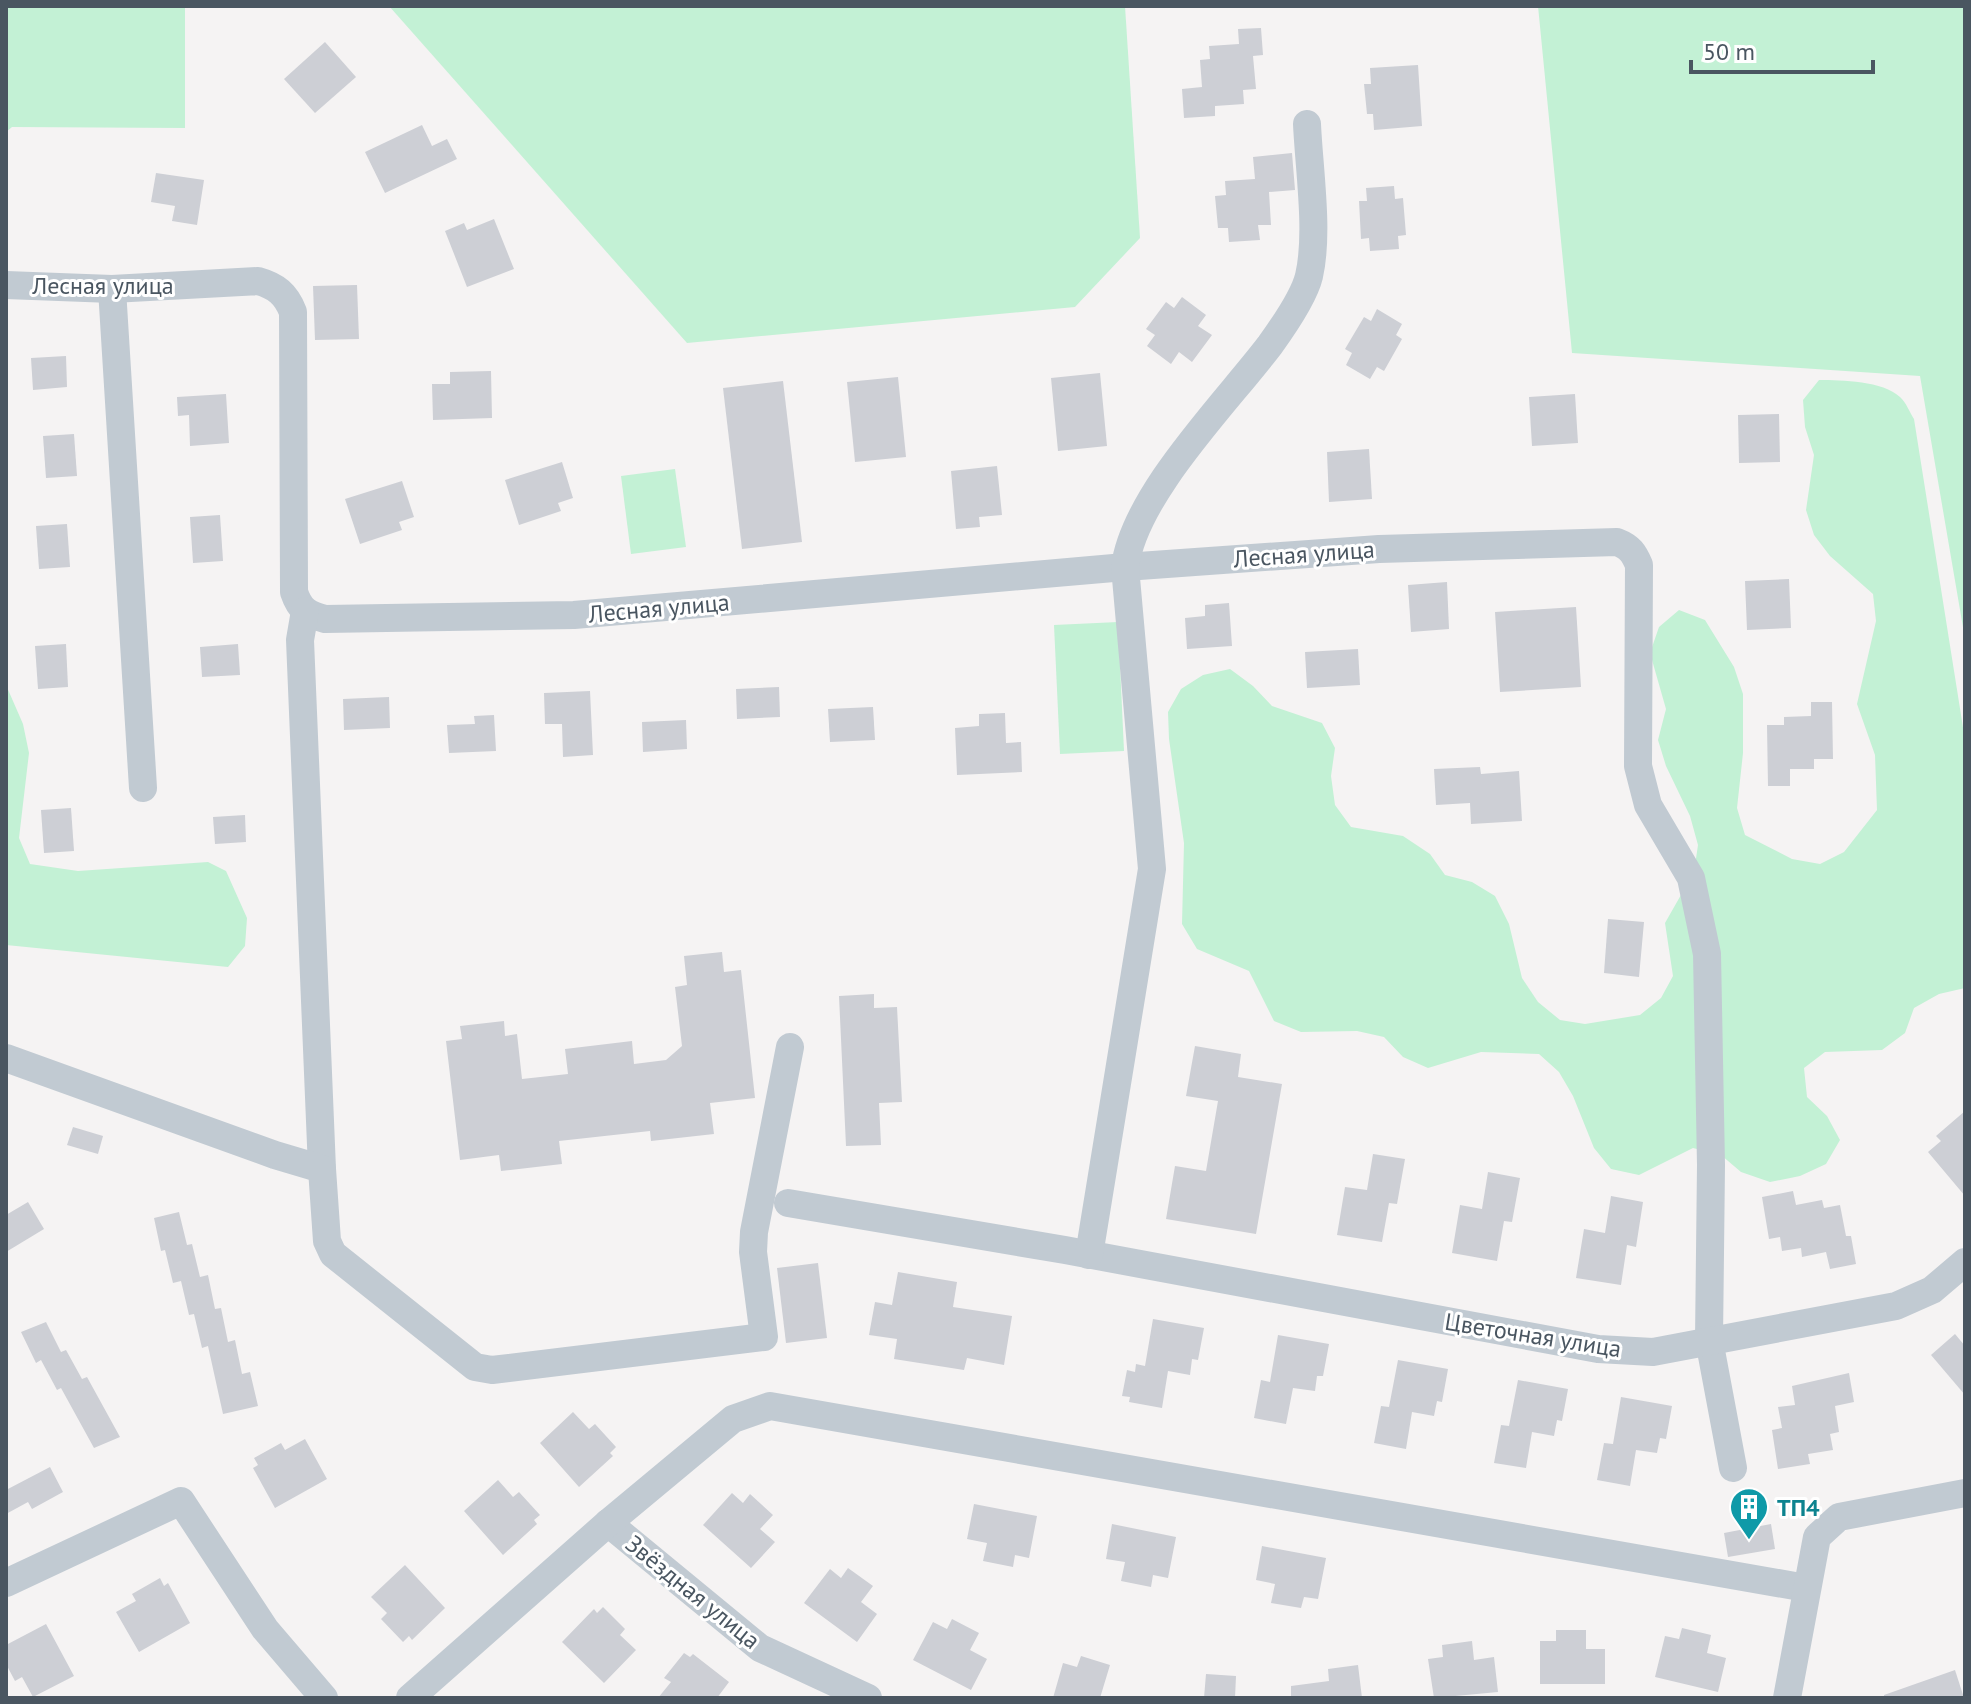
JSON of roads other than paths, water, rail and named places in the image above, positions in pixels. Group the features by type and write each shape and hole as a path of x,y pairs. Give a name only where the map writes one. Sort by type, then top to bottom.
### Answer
{"street":[{"path":"1089,1255 1152,869 1125,567 1127,548 1138,523 1181,455 1283,327 1308,279 1313,248 1307,124"},
{"name":"Лесная улица","path":"6,285 112,289 258,281 270,284 288,300 293,312 294,592 299,607 325,619 574,615 1125,567 1379,549 1617,542 1627,546 1635,553 1639,565 1638,766 1648,805 1691,878 1707,954 1711,1165 1709,1340"},
{"path":"112,289 143,788"},
{"path":"305,611 300,640 322,1169 327,1241 333,1254 475,1367 492,1370 764,1337 753,1252 754,1232 790,1047"},
{"path":"6,1058 322,1169"},
{"name":"Цветочная улица","path":"788,1203 1598,1349 1653,1352 1896,1306 1932,1290 1965,1262"},
{"path":"1709,1340 1733,1468"},
{"path":"410,1698 608,1523 733,1419 770,1406 1806,1588"},
{"path":"1787,1698 1817,1537 1839,1517 1965,1493"},
{"path":"6,1583 181,1501 265,1629 324,1698"},
{"name":"Звёздная улица","path":"608,1523 760,1648 868,1698"}],"place":[{"name":"ТП4","path":"1749,1541"}]}
